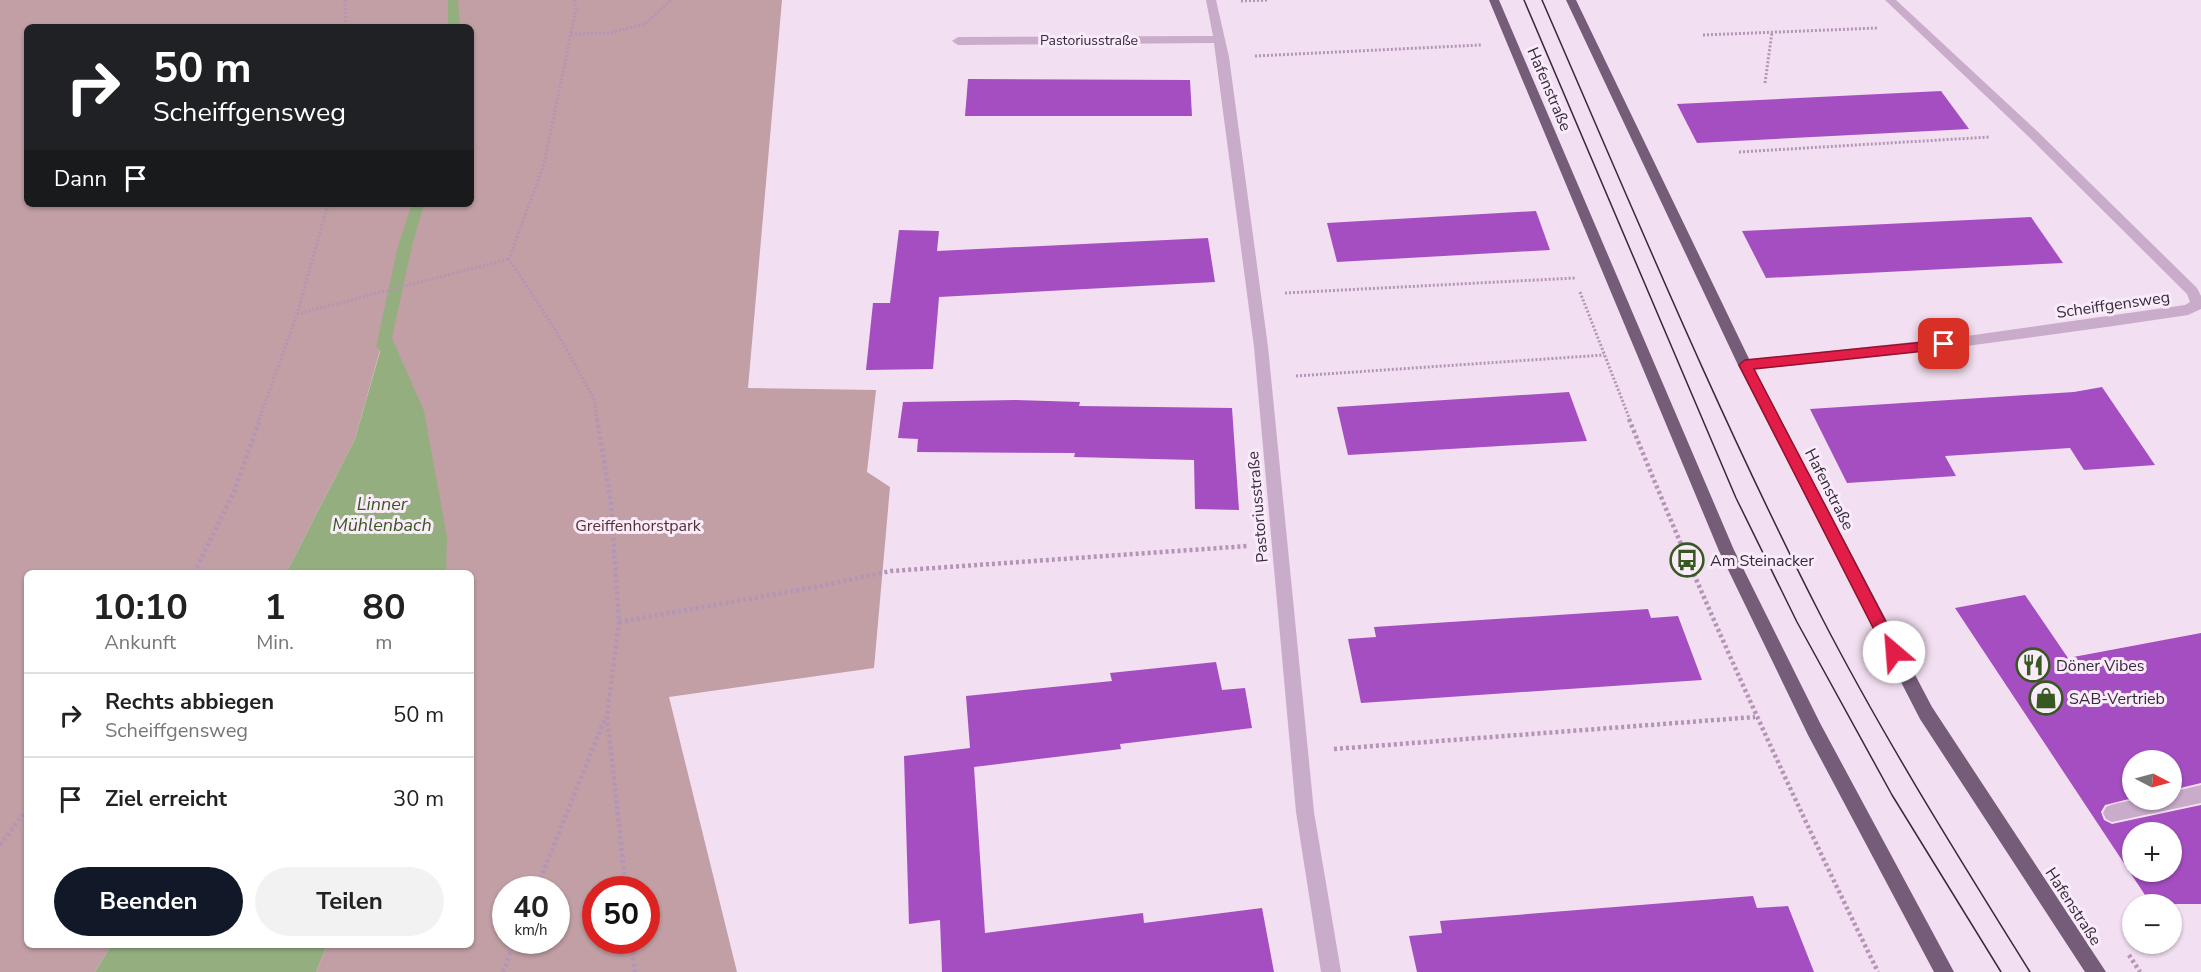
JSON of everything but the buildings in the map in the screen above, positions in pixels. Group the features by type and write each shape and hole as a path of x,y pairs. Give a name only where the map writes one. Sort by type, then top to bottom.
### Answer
{"main road":[{"name":"Hafenstraße","path":"1494,0 1727,551 1814,729 1944,972"},
{"name":"Hafenstraße","path":"1570,0 1745,365 1926,713 2096,972"}],"street":[{"name":"Pastoriusstraße","path":"1211,0 1223,57 1254,294 1305,812 1331,972"},
{"name":"Scheiffgensweg","path":"1745,365 1874,353 2013,336 2188,310 2198,304 2192,291 2033,134 1890,0"},
{"name":"Pastoriusstraße","path":"958,41 1220,39"},
{"path":"2112,813 2201,794"}],"path":[{"path":"345,0 346,24"},
{"path":"509,259 544,164 576,9 574,0"},
{"path":"571,34 609,33 645,24 671,0"},
{"path":"1703,34 1918,27"},
{"path":"1765,83 1772,32"},
{"path":"1223,57 1485,45"},
{"path":"1739,152 2033,134"},
{"path":"195,570 234,492 297,314 327,207"},
{"path":"297,314 509,259"},
{"path":"509,259 556,331 594,399 610,503 619,622 607,715 624,876"},
{"path":"1254,294 1575,278"},
{"path":"1264,378 1604,355"},
{"path":"619,622 811,588 891,571 1086,559 1278,543"},
{"path":"542,876 607,715"},
{"path":"1299,752 1755,717"},
{"path":"0,845 24,813"},
{"path":"503,972 510,954"},
{"path":"633,954 635,972"},
{"path":"2128,954 2140,972"}],"green space":[{"name":"Greiffenhorstpark","path":"0,0 782,0 748,388 876,390 867,472 890,487 874,668 669,697 737,972 316,972 326,948 474,948 474,570 446,570 446,537 386,329 355,439 288,570 24,570 24,948 109,948 95,972 0,972"}],"water":[{"name":"Linner Mühlenbach","path":"387,327 424,411 447,537 446,570 288,570 355,439"},
{"path":"109,948 326,948 316,972 95,972"}],"waterway":[{"name":"Linner Mühlenbach","path":"453,0 454,24"},
{"name":"Linner Mühlenbach","path":"383,347 405,246 417,207"}],"tram line":[{"path":"1524,0 1736,498 1797,622 1892,795 2001,972"},
{"path":"1542,0 1712,389 1822,618 1897,753 2030,972"}],"place":[{"name":"Am Steinacker","path":"1687,560"},
{"name":"Döner Vibes","path":"2033,665"},
{"name":"SAB-Vertrieb","path":"2046,698"}],"route":[{"path":"1894,652 1745,365 1944,344"}]}
